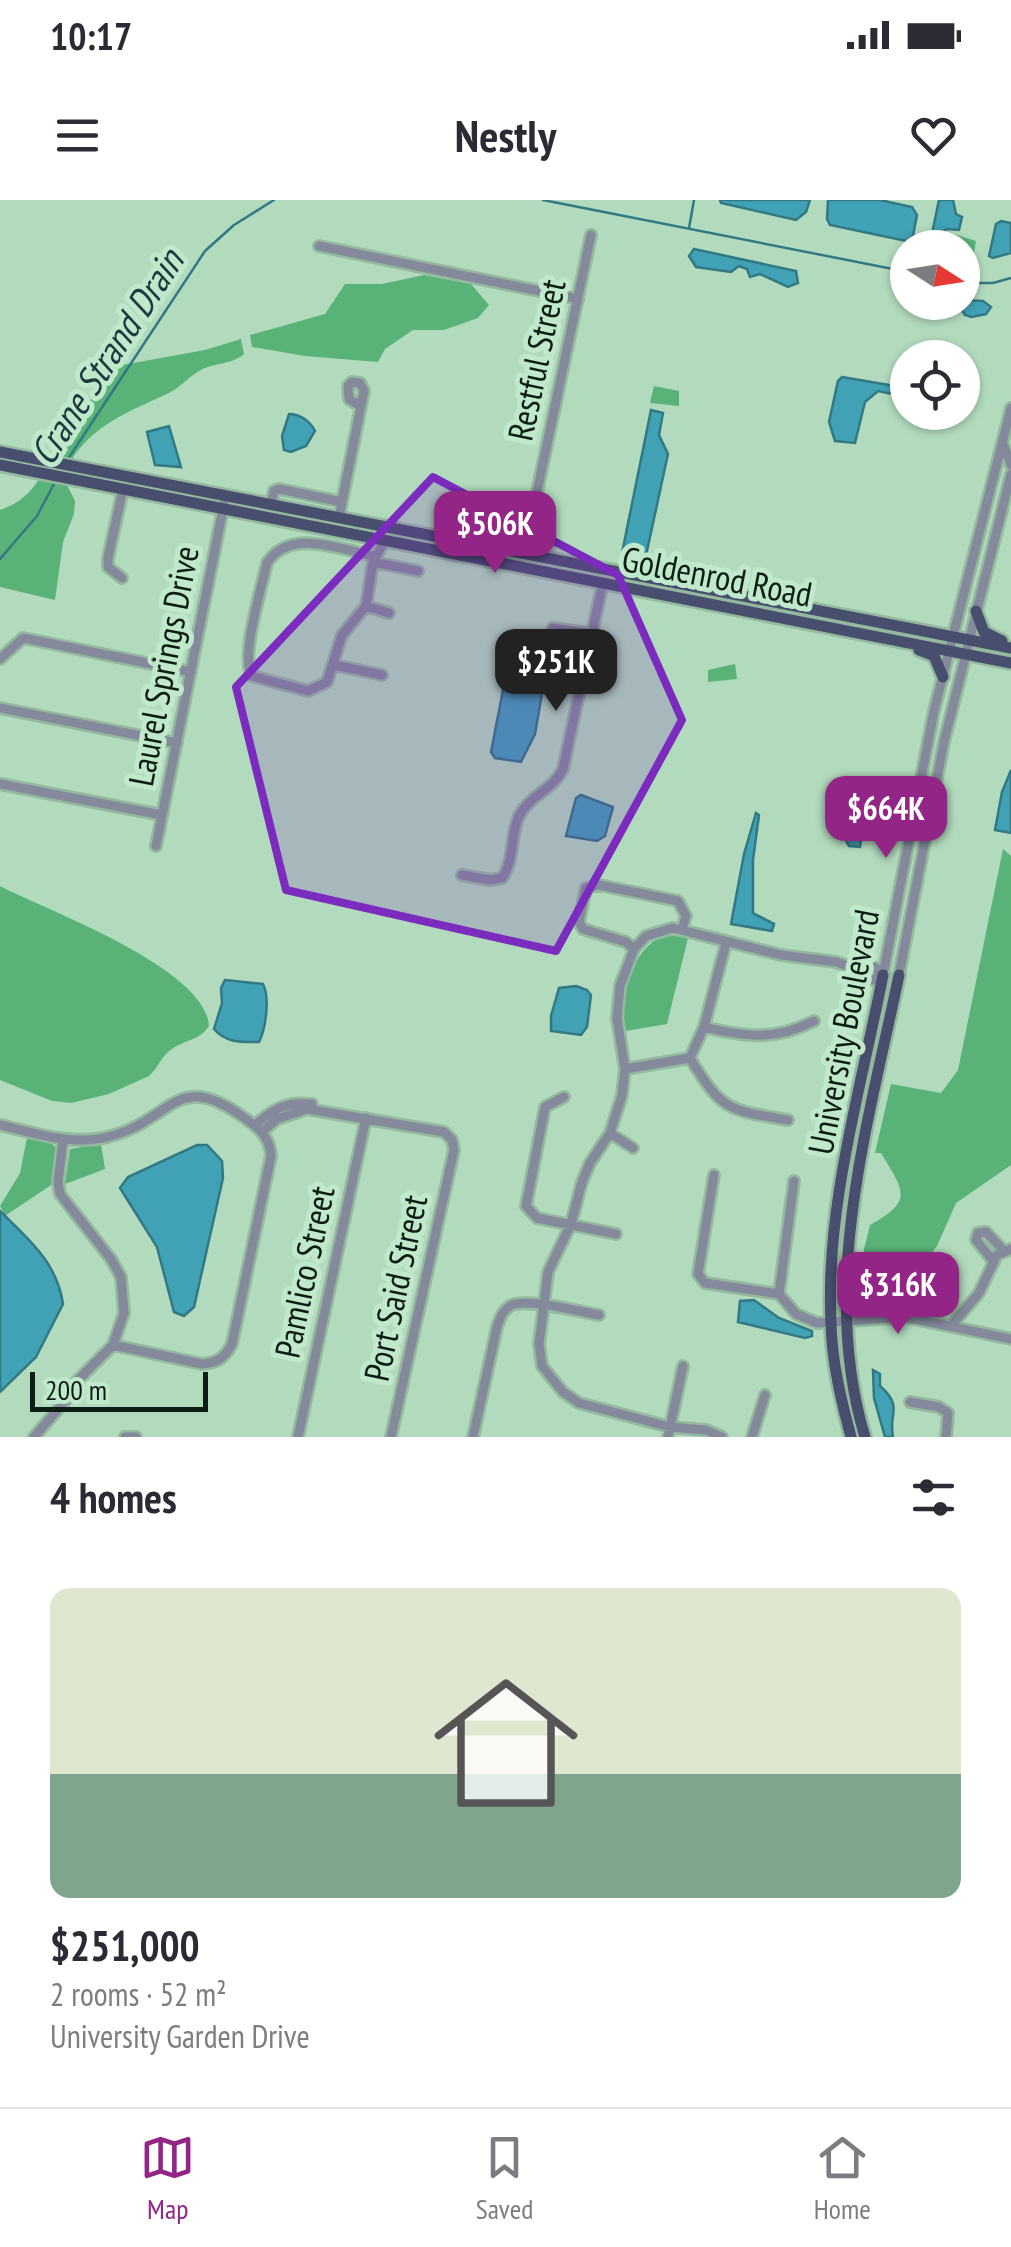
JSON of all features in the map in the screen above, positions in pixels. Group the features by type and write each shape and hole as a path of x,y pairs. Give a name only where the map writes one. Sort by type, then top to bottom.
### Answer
{"main road":[{"name":"Goldenrod Road","path":"0,452 52,468 224,502 384,540 603,582 743,603 951,644 966,654 1011,663"},
{"name":"Goldenrod Road","path":"0,464 29,470 52,468"},
{"name":"Goldenrod Road","path":"125,483 205,492 224,502 271,505 681,585 877,636 951,644 969,640 1011,645"},
{"path":"384,540 394,534 443,544 458,542"},
{"path":"447,552 468,550 515,560 524,554"},
{"path":"603,582 614,578 661,587 681,585"},
{"path":"976,611 991,638 1011,645"},
{"path":"877,636 930,653 943,677"},
{"name":"University Boulevard","path":"851,1437 834,1366 831,1272 837,1208 881,975"},
{"name":"University Boulevard","path":"865,1437 853,1388 846,1323 846,1267 852,1208 899,975"}],"street":[{"name":"Restful Street","path":"524,554 591,235"},
{"path":"320,246 578,300"},
{"path":"339,518 360,406"},
{"name":"University Boulevard","path":"881,975 943,677 1011,408"},
{"path":"1002,442 1011,465"},
{"name":"University Boulevard","path":"899,975 944,742 1011,474"},
{"path":"122,578 108,567 108,558 125,483"},
{"path":"271,505 274,491 279,488 342,502"},
{"name":"Laurel Springs Drive","path":"156,846 224,502"},
{"path":"384,540 374,559 366,606 342,635 327,682 311,692 250,674 247,662 267,562 282,548 298,542 362,554 374,559 418,571"},
{"path":"462,875 490,880 504,876 518,818 560,775 603,582"},
{"path":"366,606 389,612"},
{"path":"553,628 592,634"},
{"path":"0,659 23,638 190,672"},
{"path":"334,665 382,675"},
{"path":"0,708 176,743"},
{"path":"0,784 162,815"},
{"path":"634,949 626,942 583,929 579,922 586,888 599,885 678,901 686,916 682,929"},
{"path":"722,1437 706,1430 669,1432 579,1403 562,1392 542,1366 539,1344 548,1272 572,1224 590,1163 618,1114 625,1069 617,1001 634,949 646,936 659,930 682,929 726,943 851,968 858,964 876,968 881,975"},
{"path":"690,1058 704,1027 726,943"},
{"path":"704,1027 760,1038 793,1032 814,1021"},
{"path":"625,1069 690,1058"},
{"path":"690,1058 711,1092 729,1108 788,1120"},
{"path":"0,1124 63,1140 105,1138 128,1131 171,1103 198,1095 225,1103 259,1129 271,1156 227,1354 202,1364 114,1344"},
{"path":"564,1098 545,1107 526,1206 537,1218 616,1234"},
{"path":"259,1129 292,1111 328,1111 366,1118"},
{"name":"Port Said Street","path":"366,1118 444,1132 452,1140 454,1150 391,1437"},
{"name":"Pamlico Street","path":"298,1437 366,1118"},
{"path":"610,1134 633,1148"},
{"path":"34,1437 66,1400 74,1384 114,1344 124,1313 121,1278 98,1238 60,1194 63,1140"},
{"path":"714,1175 698,1274 705,1283 778,1294 806,1320 846,1323 906,1317 1011,1339"},
{"path":"778,1294 794,1180"},
{"path":"994,1262 976,1240 978,1233 986,1232 1008,1250"},
{"path":"951,1326 979,1293 997,1254 1008,1250"},
{"path":"472,1437 500,1316 509,1306 518,1303 599,1315"},
{"path":"970,1303 974,1331"},
{"path":"669,1432 682,1366"},
{"path":"752,1437 765,1394"},
{"path":"910,1402 939,1407 948,1413 946,1437"},
{"path":"125,1437 136,1437"}],"highlighted area":[{"path":"433,477 618,575 682,720 556,951 286,890 236,687"}],"green space":[{"path":"424,275 471,284 489,305 478,318 444,330 413,330 385,349 378,362 252,347 250,335 325,314 345,284 382,284"},
{"path":"241,339 244,354 239,358 201,370 173,391 100,429 69,464 50,459 76,416 122,365 205,350"},
{"path":"654,386 679,391 679,406 650,403"},
{"path":"45,470 62,475 75,501 63,542 55,600 0,587 0,510 27,494"},
{"path":"735,664 737,679 708,682 708,670"},
{"path":"1003,849 1011,856 1011,1165 956,1203 937,1246 919,1269 897,1283 863,1296 864,1249 870,1225 894,1209 901,1194 881,1153 875,1153 891,1084 941,1093 958,1070"},
{"path":"0,886 121,943 154,963 182,983 201,1004 209,1026 201,1035 168,1052 149,1076 109,1094 71,1103 52,1101 0,1080"},
{"path":"668,935 688,938 667,1024 626,1031 624,1004 630,974 645,949"},
{"path":"27,1138 51,1143 56,1148 54,1183 5,1216 0,1206 20,1173"},
{"path":"101,1144 105,1169 65,1184 70,1149"}],"water":[{"path":"720,200 810,200 806,212 796,220"},
{"path":"828,200 880,200 912,207 917,215 914,230 890,230 890,238 830,225"},
{"path":"939,200 953,200 956,214 962,217 959,230 933,230"},
{"path":"1011,223 1011,253 993,258 989,256 996,224"},
{"path":"694,249 796,271 798,283 788,287 760,274 750,277 747,269 739,266 731,272 696,267 689,256"},
{"path":"980,301 991,307 980,315"},
{"path":"842,377 890,385 890,393 878,391 865,402 855,443 835,441 829,422"},
{"path":"651,410 663,413 659,435 668,454 645,560 634,560 622,553"},
{"path":"289,414 304,419 315,431 306,446 291,452 284,450 282,436"},
{"path":"169,426 181,467 155,465 147,432"},
{"path":"510,672 544,682 535,734 521,762 495,758 491,752"},
{"path":"1011,770 1011,833 995,830 1002,792"},
{"path":"581,795 613,807 605,836 597,841 566,836 576,798"},
{"path":"889,803 896,815 893,835 869,830 862,833 860,847 849,846 846,841 853,809"},
{"path":"756,813 759,815 753,860 753,913 774,924 772,931 731,924"},
{"path":"225,980 263,984 266,1013 259,1042 229,1039 214,1029"},
{"path":"576,986 591,995 587,1027 581,1035 551,1031 559,988"},
{"path":"197,1145 207,1145 222,1161 223,1178 194,1307 184,1316 174,1312 157,1247 120,1188 128,1177"},
{"path":"0,1211 48,1264 63,1304 36,1357 0,1392"},
{"path":"754,1300 779,1318 812,1331 812,1336 805,1338 738,1322 740,1301"},
{"path":"873,1370 880,1374 880,1386 893,1405 893,1437 885,1437 874,1398"}],"waterway":[{"name":"Crane Strand Drain","path":"66,462 205,251 234,225 274,200"},
{"name":"Crane Strand Drain","path":"543,200 890,268"},
{"path":"689,228 694,200"},
{"name":"Crane Strand Drain","path":"980,283 1011,278"},
{"name":"Crane Strand Drain","path":"0,559 37,516 55,482"}]}
